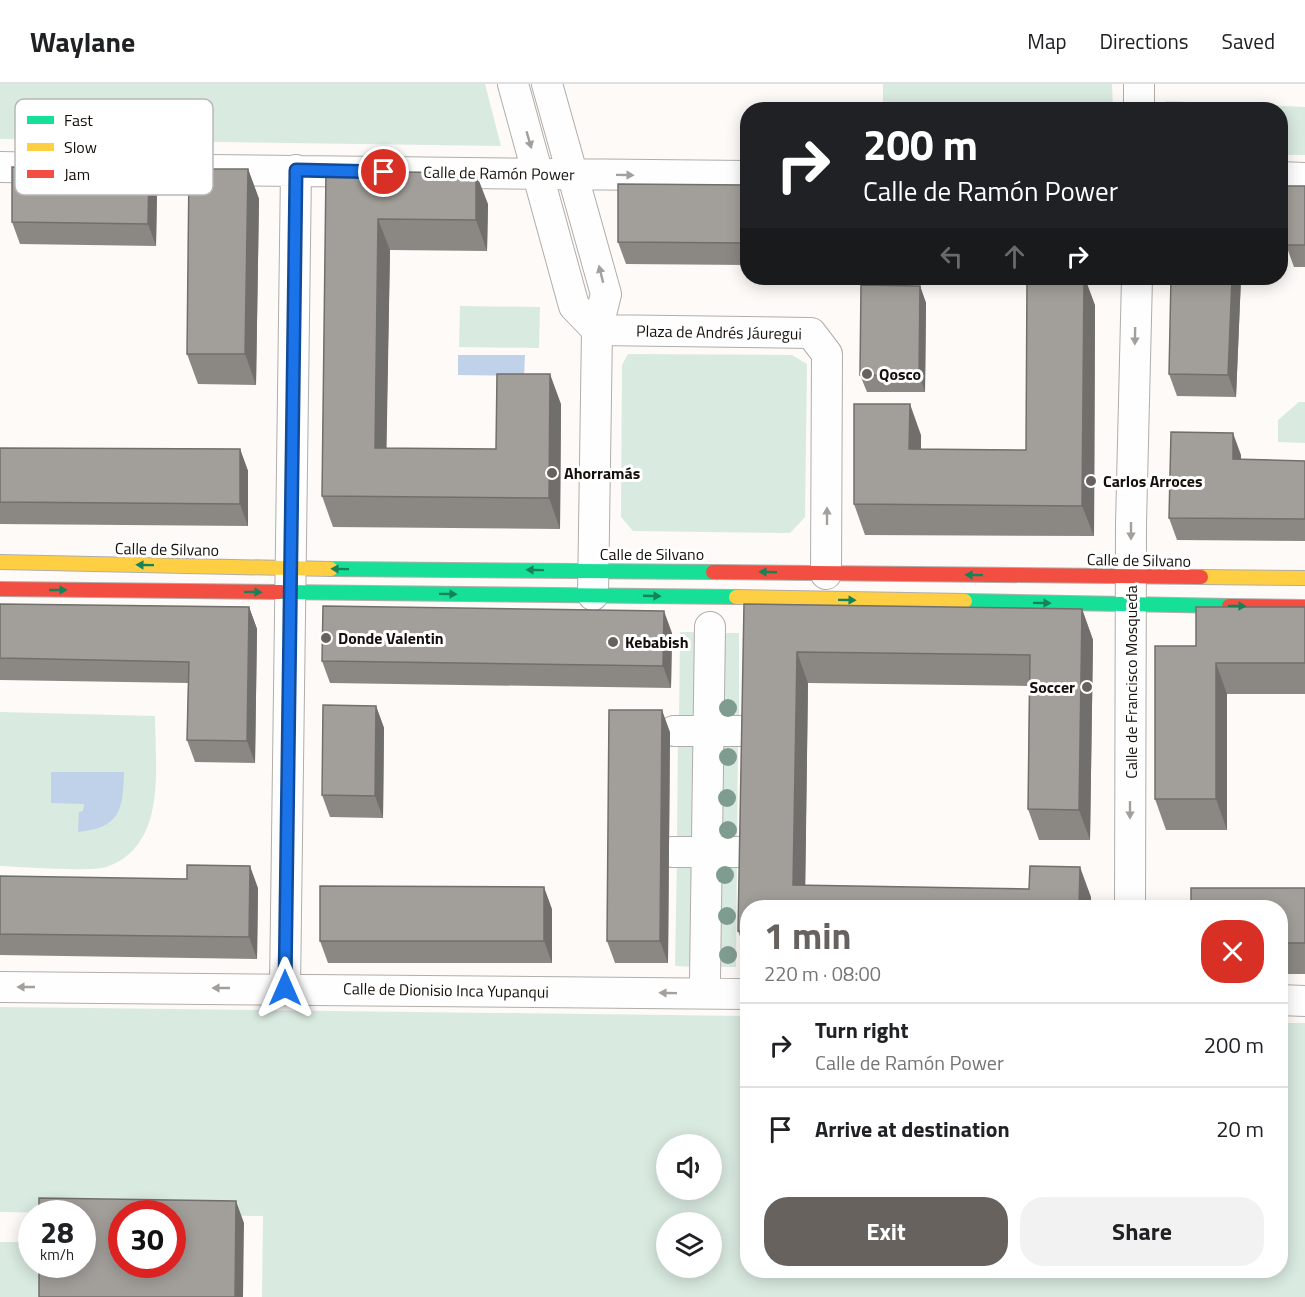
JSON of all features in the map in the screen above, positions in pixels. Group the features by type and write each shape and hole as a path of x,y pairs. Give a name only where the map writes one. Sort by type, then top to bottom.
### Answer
{"street":[{"path":"513,84 574,306 597,330"},
{"path":"547,84 606,294 597,330 594,583"},
{"path":"1139,84 1139,102"},
{"name":"Calle de Ramón Power","path":"0,167 15,167"},
{"name":"Calle de Ramón Power","path":"213,169 740,176"},
{"path":"285,988 296,170"},
{"path":"1288,177 1305,178"},
{"name":"Calle de Francisco Mosqueda","path":"1130,900 1131,590 1137,285"},
{"name":"Plaza de Andrés Jáuregui","path":"597,330 811,333 827,354 826,574"},
{"name":"Calle de Silvano","path":"0,562 290,580 594,583 826,574 1131,590 1305,607"},
{"name":"Calle de Silvano","path":"0,589 290,580 1131,590 1305,578"},
{"path":"705,980 710,627"},
{"path":"674,731 744,731"},
{"path":"672,852 742,852"},
{"name":"Calle de Dionisio Inca Yupanqui","path":"0,987 740,994"},
{"path":"1288,1000 1305,1000"}],"green space":[{"path":"0,84 485,84 501,146 213,142 213,99 15,99 15,139 0,139"},
{"path":"883,84 1112,84 1113,102 883,102"},
{"path":"1288,106 1305,107 1305,155 1288,155"},
{"path":"460,306 540,307 539,348 459,347"},
{"path":"628,354 792,355 807,364 805,517 790,533 633,531 621,517 622,365"},
{"path":"1299,402 1305,402 1305,443 1278,442 1278,420"},
{"path":"680,632 700,632 698,725 679,725"},
{"path":"718,633 739,633 739,726 718,726"},
{"path":"0,712 155,716 154,802 149,823 140,842 126,857 106,867 86,869 0,866"},
{"path":"678,737 698,738 697,842 677,842"},
{"path":"717,738 738,738 737,843 716,842"},
{"path":"677,859 697,859 696,967 675,966"},
{"path":"715,860 737,860 736,967 715,967"},
{"path":"0,1007 740,1016 740,1278 1288,1278 1288,1023 1305,1023 1305,1297 262,1297 263,1216 186,1215 186,1200 108,1200 108,1214 96,1213 96,1200 18,1200 18,1212 0,1212"},
{"path":"0,1242 18,1242 18,1278 43,1278 43,1297 0,1297"}],"water":[{"path":"458,355 525,355 524,376 458,375"},
{"path":"51,772 124,772 122,797 116,815 103,826 78,832 79,812 83,811 84,804 51,803"}],"building":[{"path":"12,167 15,167 15,195 149,195 148,224 12,222"},
{"path":"213,169 248,169 245,354 187,354 189,195 213,195"},
{"path":"326,171 476,173 476,220 378,219 375,448 496,449 497,374 550,374 549,498 322,496"},
{"path":"618,184 740,185 740,243 618,242"},
{"path":"1288,186 1305,186 1305,245 1288,245"},
{"path":"861,285 920,286 919,375 860,375"},
{"path":"1027,285 1084,285 1082,506 854,504 854,404 910,404 909,449 1026,450"},
{"path":"1171,285 1232,285 1228,375 1169,374"},
{"path":"1171,432 1233,433 1233,459 1305,461 1305,519 1169,518"},
{"path":"0,448 240,449 240,504 0,502"},
{"path":"0,604 249,607 247,741 187,740 189,662 0,658"},
{"path":"744,604 1082,609 1079,810 1028,809 1030,655 797,652 793,885 1029,889 1030,866 1080,867 1079,900 740,900 740,931 738,931"},
{"path":"323,606 664,611 663,666 322,661"},
{"path":"1196,607 1305,607 1305,663 1216,663 1216,799 1155,799 1155,646 1196,646"},
{"path":"323,705 376,706 375,796 322,795"},
{"path":"609,710 662,710 660,941 607,941"},
{"path":"187,865 250,866 249,937 0,934 0,876 187,879"},
{"path":"320,886 544,887 544,941 320,941"},
{"path":"1191,888 1305,888 1305,943 1288,943 1288,900 1191,900"},
{"path":"39,1198 170,1200 108,1200 108,1278 186,1278 186,1200 236,1201 235,1297 39,1297 39,1278 96,1278 96,1200 39,1200"}],"traffic: fast":[{"path":"331,569 713,572"},
{"path":"279,592 736,597"},
{"path":"965,601 1229,606"}],"traffic: slow":[{"path":"0,562 331,569"},
{"path":"1201,577 1305,578"},
{"path":"736,597 965,601"}],"traffic: jam":[{"path":"713,572 1201,577"},
{"path":"0,589 279,592"},
{"path":"1229,606 1305,607"}],"place":[{"name":"Qosco","path":"867,374"},
{"name":"Ahorramás","path":"552,473"},
{"name":"Carlos Arroces","path":"1091,481"},
{"name":"Donde Valentin","path":"326,638"},
{"name":"Kebabish","path":"613,642"},
{"name":"Soccer","path":"1087,687"}],"route":[{"path":"285,988 285,846 296,170 384,172"}]}
